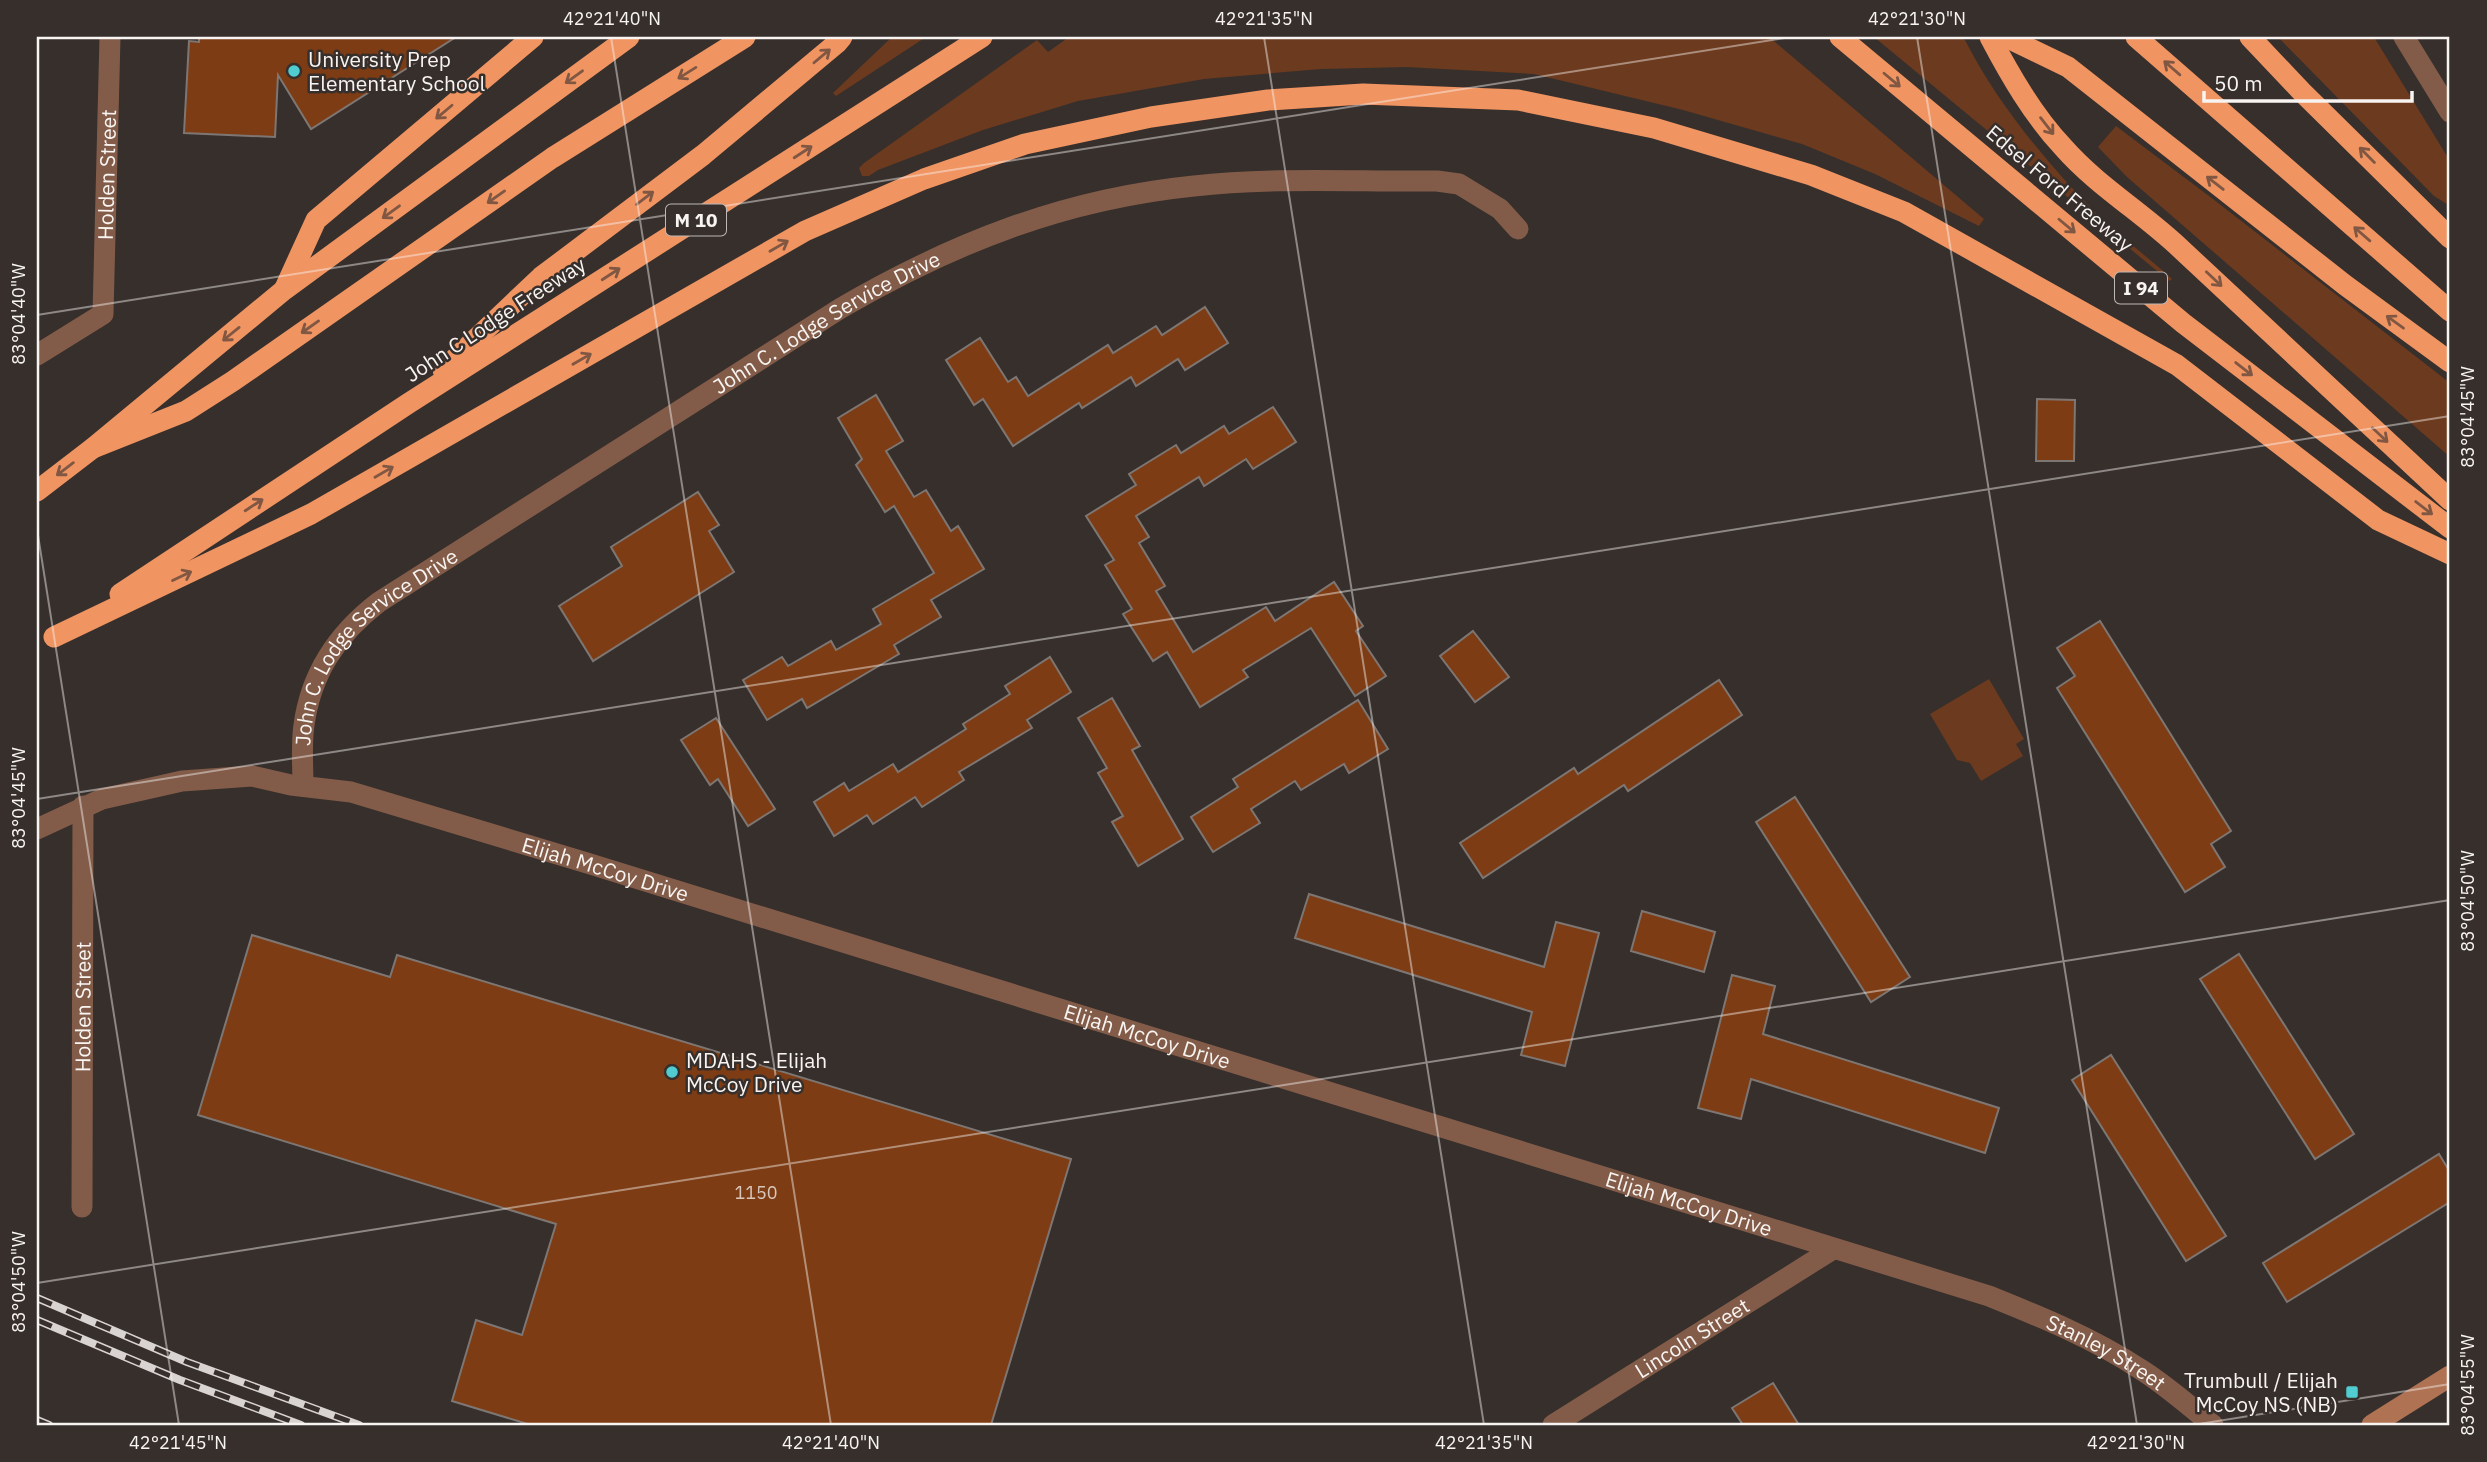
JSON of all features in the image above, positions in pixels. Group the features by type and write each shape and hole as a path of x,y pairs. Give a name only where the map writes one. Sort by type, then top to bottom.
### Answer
{"highway":[{"path":"284,290 316,220 533,37"},
{"path":"37,491 284,290 629,37"},
{"path":"93,448 186,411 552,158 745,37"},
{"path":"409,403 541,277 703,155 842,37"},
{"name":"John C Lodge Freeway","path":"45,643 409,403 982,37"},
{"name":"Edsel Ford Freeway","path":"1840,37 2183,323 2450,528"},
{"path":"1990,37 2034,110 2063,148 2110,191 2163,232 2450,500"},
{"path":"2006,37 2068,67 2345,285 2450,362"},
{"path":"2136,37 2450,311"},
{"path":"2250,37 2450,238"},
{"path":"45,643 311,514 805,231 924,179 1025,144 1151,117 1268,100 1363,94 1518,100 1654,128 1811,175 1904,212 2177,365 2378,520 2450,554"}],"street":[{"name":"Holden Street","path":"37,355 103,314 110,37"},
{"path":"2404,37 2450,112"},
{"name":"John C. Lodge Service Drive","path":"303,786 303,727 312,689 328,653 359,617 841,308 899,274 947,251 1022,222 1087,204 1152,191 1238,183 1437,181 1459,184 1500,209 1518,229"},
{"path":"37,829 83,806 134,790 222,777 251,776 303,786"},
{"name":"Elijah McCoy Drive","path":"303,786 352,792 587,863 1989,1296"},
{"name":"Holden Street","path":"82,1207 83,806"},
{"name":"Lincoln Street","path":"1553,1425 1833,1249"},
{"name":"Stanley Street","path":"1989,1296 2055,1322 2102,1346 2141,1369 2213,1425"},
{"path":"2372,1425 2450,1376"}],"shaded area":[{"path":"892,37 926,37 836,96 833,93"},
{"path":"1069,37 1769,37 1984,219 1979,226 1875,174 1802,144 1683,110 1534,74 1406,67 1321,69 1204,79 1078,101 983,130 878,170 869,176 862,176 859,168 864,163 1037,40 1048,52"},
{"path":"1874,37 1958,37 1965,40 2007,109 2076,193 2104,221 2172,279 2169,281"},
{"path":"2278,37 2374,37 2450,161 2450,206 2434,196"},
{"path":"2116,126 2450,383 2450,457 2127,177 2098,147"},
{"path":"1989,679 2024,739 2016,744 2023,756 1981,781 1970,763 1957,760 1930,714"}],"building":[{"name":"University Prep Elementary School","path":"199,37 456,37 311,129 278,75 275,137 184,133 189,41 199,42"},
{"path":"1205,307 1228,343 1185,370 1178,359 1136,386 1131,377 1082,408 1079,403 1013,446 983,399 974,405 946,360 980,338 1008,382 1016,377 1028,396 1108,345 1113,353 1156,326 1162,335"},
{"path":"876,395 903,441 886,451 914,497 926,490 951,531 958,526 984,569 931,600 941,617 894,645 899,654 807,708 802,699 767,720 743,680 782,657 788,666 831,641 836,650 881,624 873,609 934,573 894,506 885,512 856,465 862,459 838,418"},
{"path":"2037,399 2075,400 2074,461 2036,461"},
{"path":"1273,407 1296,442 1253,469 1246,459 1204,486 1199,477 1136,516 1149,537 1139,543 1165,586 1156,591 1193,652 1266,607 1275,621 1334,582 1363,626 1356,631 1386,676 1355,696 1311,628 1243,670 1248,677 1200,707 1167,652 1153,661 1123,614 1132,609 1105,565 1114,560 1086,516 1136,485 1129,474 1176,445 1181,453 1224,426 1229,434"},
{"path":"698,492 719,525 709,531 734,572 593,661 559,606 622,566 611,547"},
{"path":"2100,621 2231,831 2211,844 2225,867 2185,892 2057,688 2075,676 2057,648"},
{"path":"1473,631 1509,677 1475,702 1440,656"},
{"path":"1050,657 1071,692 1027,720 1032,728 959,772 964,780 922,807 915,797 873,824 867,815 834,836 814,802 844,783 849,791 893,764 898,772 966,729 963,724 1010,694 1005,686"},
{"path":"1719,680 1742,715 1628,791 1624,785 1483,878 1460,843 1574,768 1578,774"},
{"path":"1112,698 1140,746 1132,750 1183,839 1138,866 1112,822 1123,816 1098,773 1107,768 1078,718"},
{"path":"1358,700 1388,749 1349,773 1344,764 1301,790 1295,781 1251,809 1260,823 1213,852 1191,817 1238,787 1233,779"},
{"path":"716,718 775,809 748,826 718,779 710,785 681,740"},
{"path":"1795,797 1910,977 1871,1002 1756,822"},
{"path":"1309,894 1544,967 1556,922 1599,933 1565,1066 1521,1055 1532,1012 1295,938"},
{"path":"1642,911 1715,932 1704,972 1631,951"},
{"path":"252,935 390,977 397,955 1071,1159 991,1425 531,1425 452,1401 476,1320 522,1335 556,1224 198,1115"},
{"path":"2239,954 2354,1134 2315,1159 2200,979"},
{"path":"1732,975 1775,986 1763,1034 1999,1108 1985,1153 1751,1079 1741,1119 1698,1108"},
{"path":"2111,1055 2226,1236 2186,1261 2072,1080"},
{"path":"2439,1154 2450,1172 2450,1202 2287,1302 2263,1263"},
{"path":"1773,1383 1799,1425 1743,1425 1732,1408"}],"railway":[{"path":"37,1298 187,1362 359,1425"},
{"path":"37,1320 180,1380 301,1425"},
{"path":"37,1420 49,1425"}],"place":[{"name":"University Prep Elementary School","path":"294,71"},
{"name":"MDAHS - Elijah McCoy Drive","path":"672,1072"},
{"name":"Trumbull / Elijah McCoy NS (NB)","path":"2352,1392"}]}
